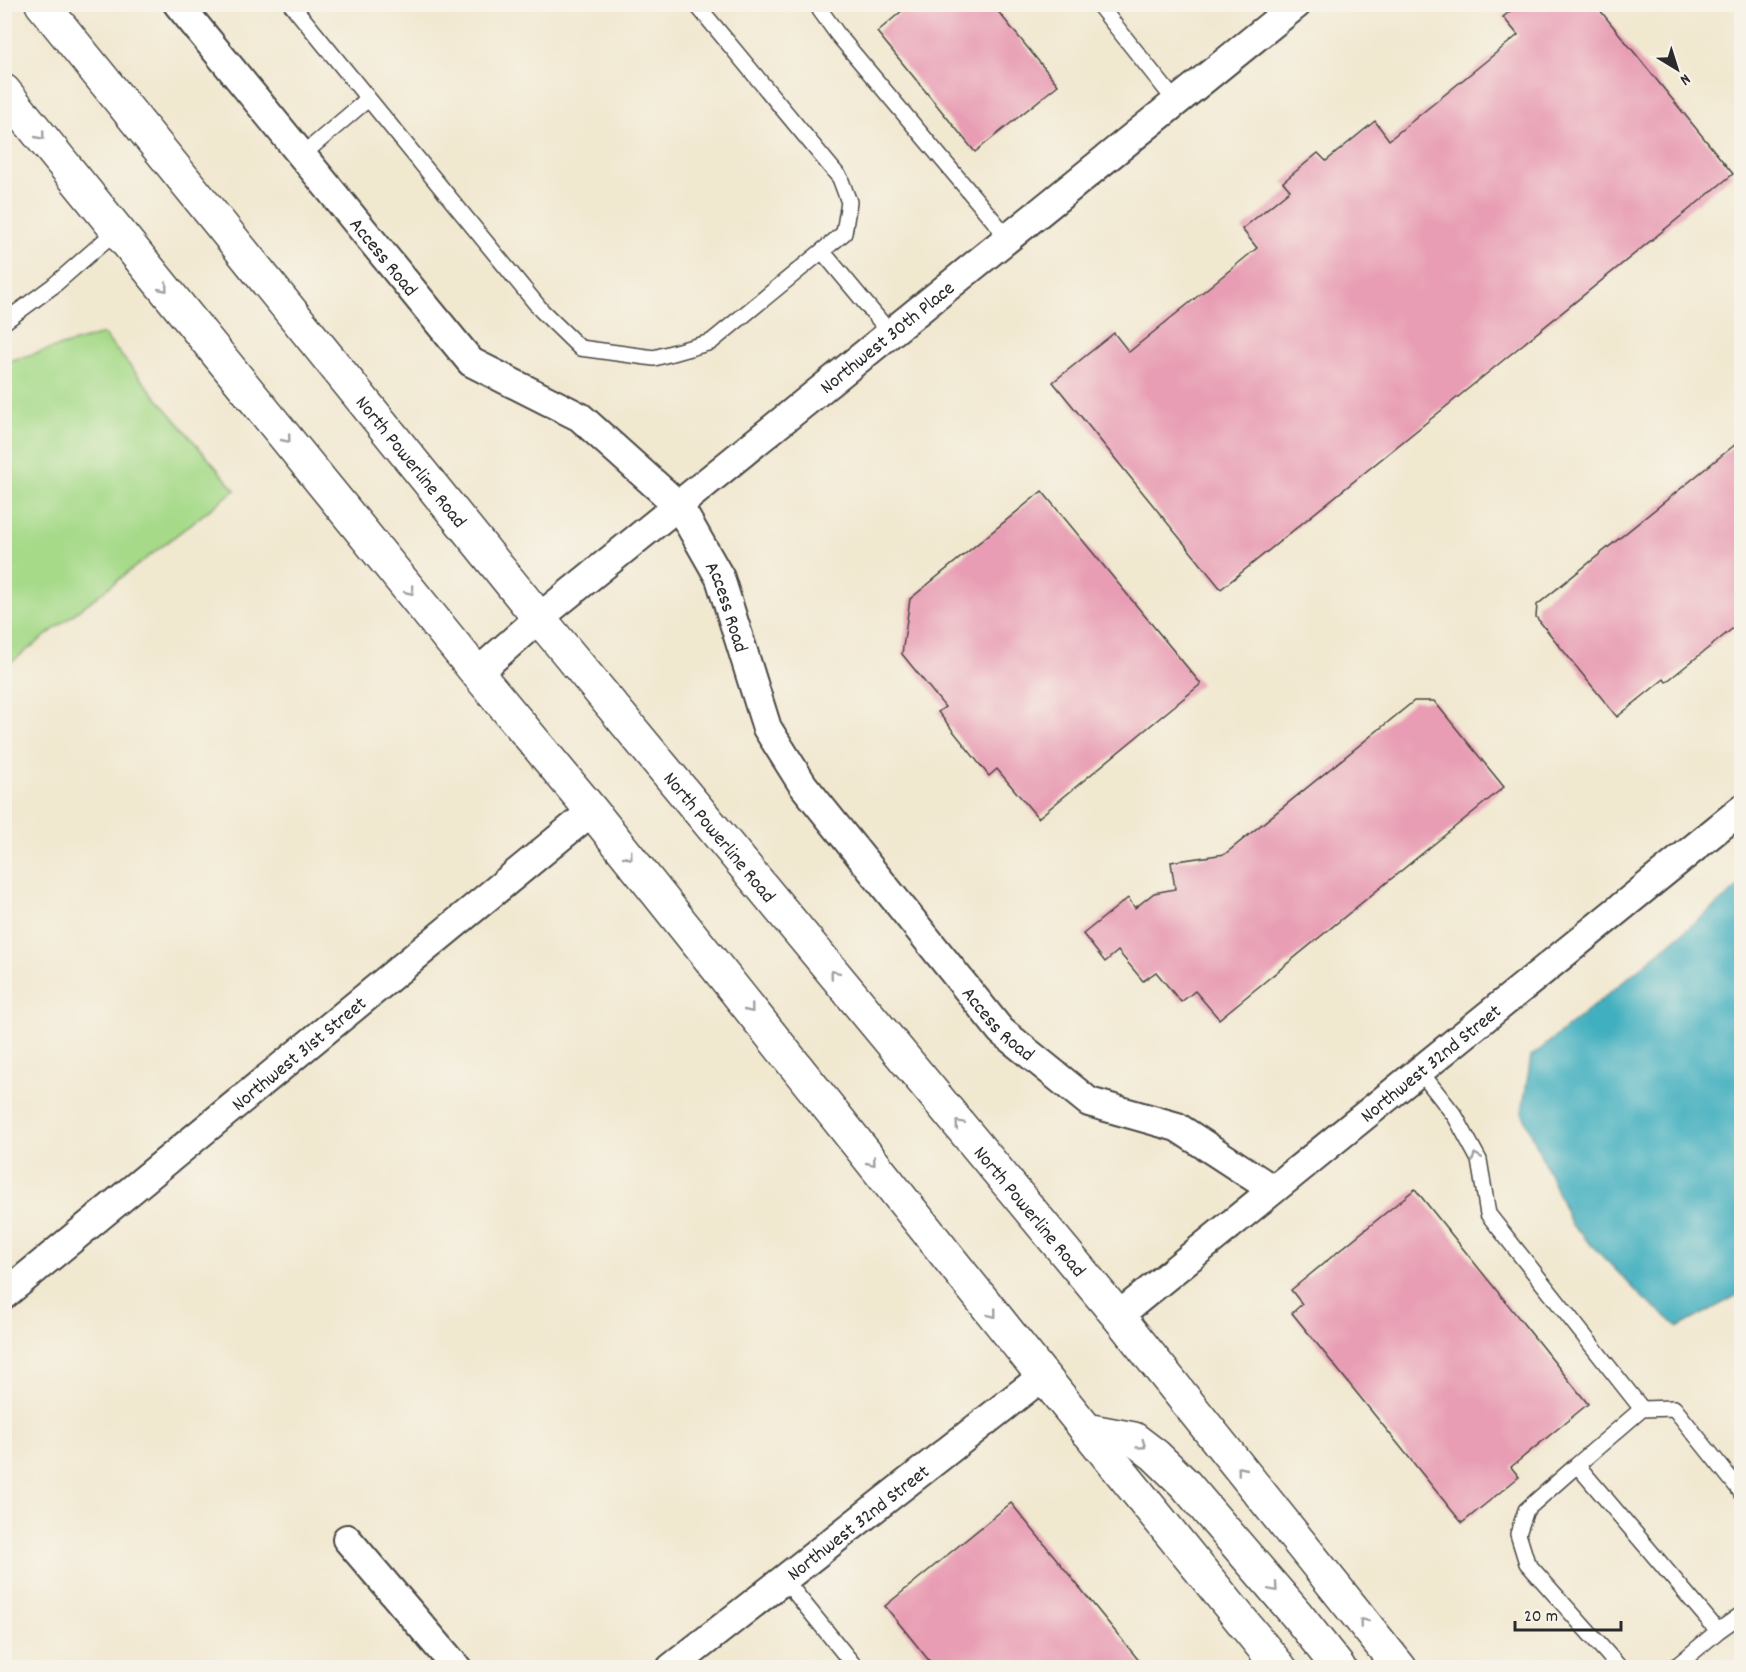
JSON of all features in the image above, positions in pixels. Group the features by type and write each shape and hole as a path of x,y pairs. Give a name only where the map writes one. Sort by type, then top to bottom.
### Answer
{"main road":[{"name":"North Powerline Road","path":"42,4 539,618 1118,1316 1400,1668"},
{"path":"4,91 592,811 1086,1430 1280,1668"},
{"path":"1086,1430 1134,1439 1155,1455 1192,1492 1339,1668"}],"street":[{"name":"Access Road","path":"178,4 471,362 580,417 679,506 720,578 767,728 803,785 1001,1031 1089,1102 1177,1127 1272,1189"},
{"name":"Northwest 30th Place","path":"477,673 539,618 1297,4"},
{"name":"Northwest 32nd Street","path":"1118,1316 1742,809"},
{"name":"Northwest 31st Street","path":"4,1295 592,811"},
{"name":"Northwest 32nd Street","path":"671,1668 1043,1376"},
{"path":"347,1539 457,1668"}],"lane":[{"path":"291,4 542,310 580,348 654,358 711,342 844,233 849,202 840,178 696,4"},
{"path":"820,4 820,10 838,35 1009,239"},
{"path":"1098,4 1176,102"},
{"path":"301,156 368,99"},
{"path":"4,322 53,286 117,230"},
{"path":"822,251 891,334"},
{"path":"1419,1070 1455,1116 1479,1160 1488,1214 1642,1408"},
{"path":"1620,1668 1527,1563 1518,1534 1526,1510 1642,1408 1674,1408 1742,1493"},
{"path":"1577,1465 1718,1631"},
{"path":"784,1579 856,1668"},
{"path":"1672,1668 1742,1614"}],"green space":[{"path":"103,334 235,490 5,667 5,362"}],"water":[{"path":"1741,885 1741,1293 1679,1327 1644,1299 1571,1224 1522,1112 1531,1057"}],"building":[{"path":"910,4 992,4 1058,85 975,152 877,32"},
{"path":"1519,4 1595,4 1733,174 1221,589 1053,382 1114,333 1129,352 1257,248 1242,229 1290,190 1283,182 1318,153 1326,161 1375,121 1389,140 1518,35 1503,17"},
{"path":"1742,439 1742,621 1666,682 1664,679 1617,717 1536,617 1537,605"},
{"path":"1042,491 1201,684 1038,818 997,769 989,776 938,712 945,707 902,654 910,599"},
{"path":"1414,701 1434,701 1504,787 1219,1019 1195,991 1181,1002 1156,972 1143,981 1118,951 1105,962 1083,934 1128,898 1135,908 1154,893 1175,889 1171,862 1225,854"},
{"path":"1415,1189 1588,1404 1511,1467 1519,1477 1462,1523 1292,1313 1302,1304 1291,1290"},
{"path":"1011,1503 1145,1668 935,1668 885,1606"}]}
